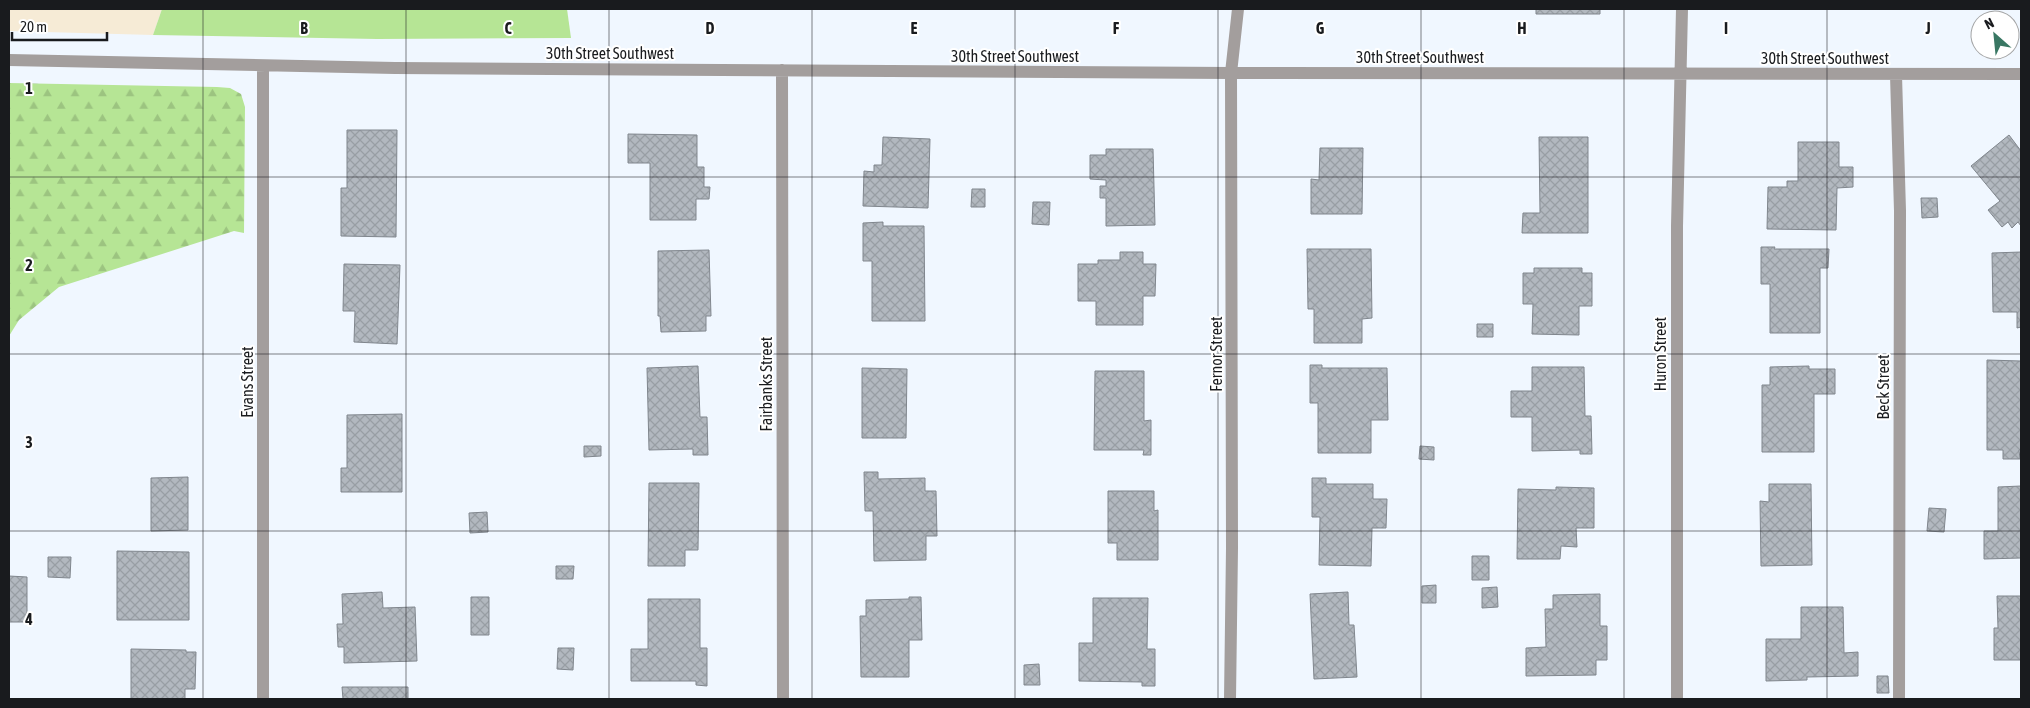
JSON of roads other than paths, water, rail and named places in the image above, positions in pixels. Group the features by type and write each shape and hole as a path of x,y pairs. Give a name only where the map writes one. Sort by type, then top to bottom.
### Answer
{"street":[{"name":"Fernor Street","path":"1230,699 1232,548 1231,73 1238,9"},
{"name":"Huron Street","path":"1677,699 1676,226 1682,9"},
{"name":"30th Street Southwest","path":"9,60 395,68 1231,73 2021,74"},
{"name":"Evans Street","path":"263,66 263,699"},
{"name":"Fairbanks Street","path":"782,70 783,699"},
{"name":"Beck Street","path":"1896,75 1900,211 1900,699"}]}
